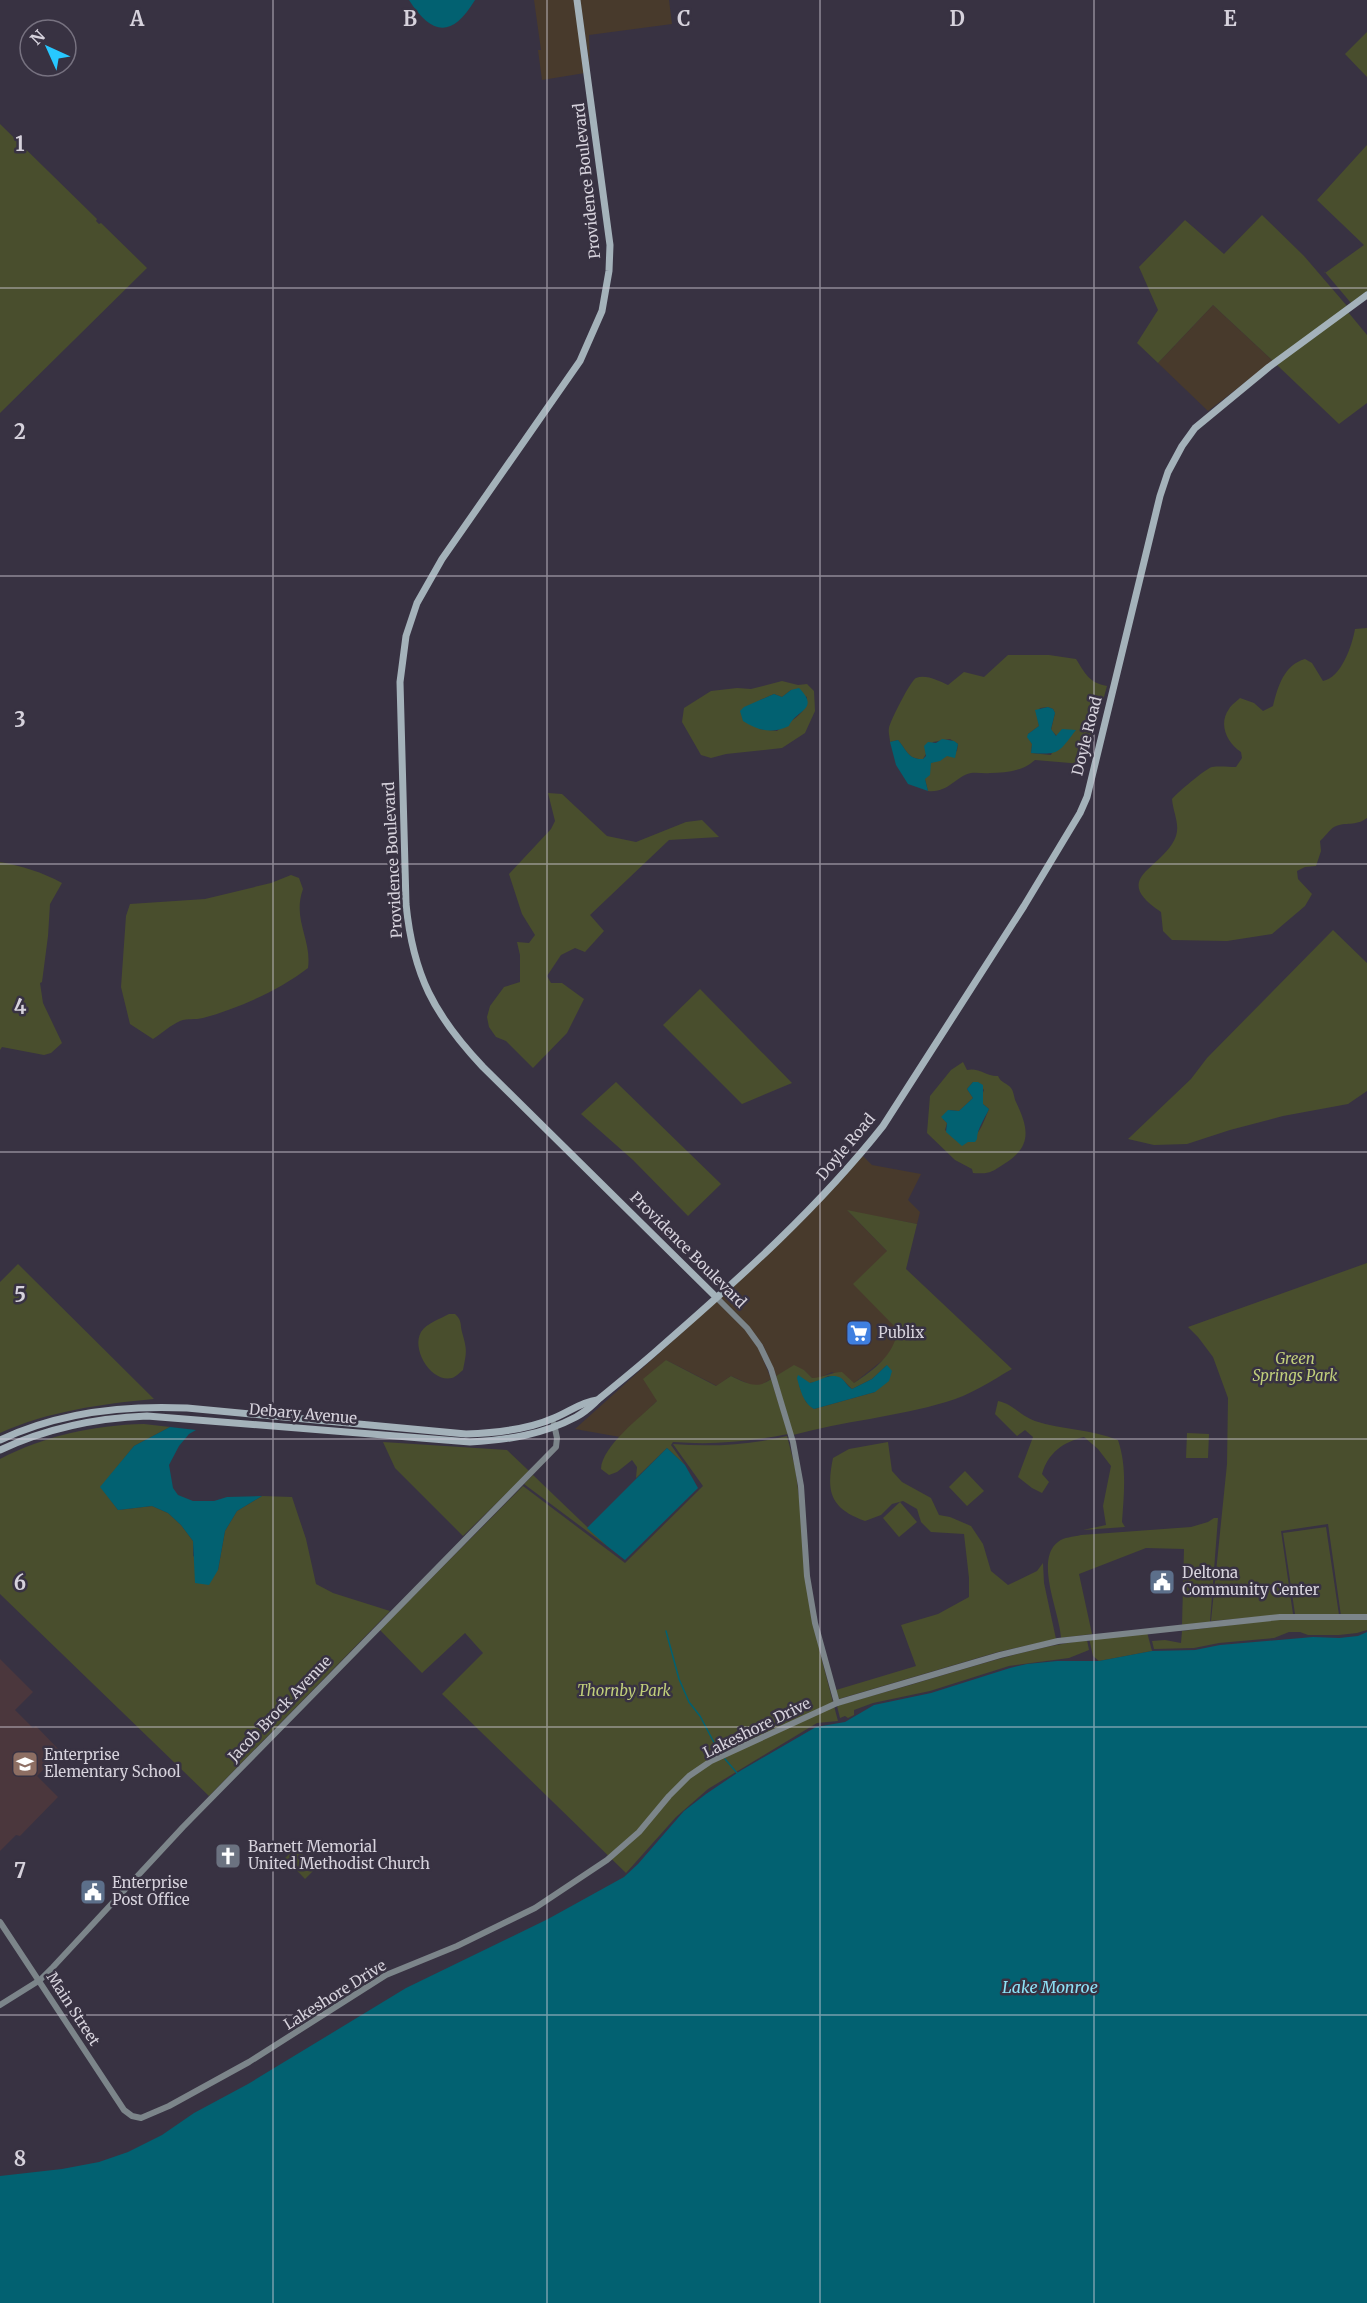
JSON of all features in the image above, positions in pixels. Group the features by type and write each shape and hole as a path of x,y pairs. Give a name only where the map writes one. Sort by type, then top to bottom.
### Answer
{"main road":[{"name":"Providence Boulevard","path":"577,0 609,231 609,271 606,294 597,325 580,361 442,559 417,603 406,636 400,682 407,920 411,948 418,972 438,1013 458,1039 483,1067 716,1297"},
{"name":"Doyle Road","path":"817,1200 883,1126 1024,906 1080,813 1087,797 1160,495 1168,472 1182,446 1195,428 1213,412 1269,367 1367,295"},
{"name":"Debary Avenue","path":"0,1450 47,1431 77,1423 118,1417 147,1416 470,1442 501,1441 555,1427 591,1408 625,1379 716,1297 817,1200"},
{"name":"Debary Avenue","path":"0,1440 43,1423 74,1415 145,1407 199,1409 466,1434 498,1433 553,1419 586,1402 598,1400"}],"street":[{"name":"Providence Boulevard","path":"716,1297 747,1328 760,1346 771,1369 793,1442 801,1486 807,1576 818,1636 837,1703"},
{"name":"Jacob Brock Avenue","path":"0,2005 40,1980 191,1818 556,1447 557,1438 553,1419"},
{"name":"Lakeshore Drive","path":"124,2110 132,2116 141,2118 160,2110 249,2062 386,1976 457,1946 535,1908 607,1860 639,1832 669,1796 690,1776 711,1761 837,1703 1000,1655 1058,1641 1280,1617 1367,1617"},
{"name":"Main Street","path":"0,1922 124,2110"}],"shaded area":[{"path":"534,0 575,0 585,73 542,80 538,50 541,50"},
{"path":"580,0 669,0 672,24 589,35 590,68"},
{"path":"1213,305 1273,361 1208,411 1158,363"},
{"path":"863,1156 872,1165 921,1174 908,1200 920,1212 917,1224 848,1211 887,1251 883,1313 898,1330 896,1343 888,1356 854,1383 832,1372 819,1378 812,1378 804,1370 776,1376 763,1345 720,1297"},
{"path":"717,1301 745,1329 758,1347 771,1379 760,1386 751,1385 731,1376 717,1386 666,1360 657,1401 620,1437 575,1429"},
{"name":"Enterprise Elementary School","path":"0,1659 33,1692 15,1710 33,1728 36,1726 61,1752 37,1776 58,1797 20,1836 16,1835 0,1851"}],"green space":[{"path":"1367,32 1367,77 1345,54"},
{"path":"0,124 97,219 99,224 101,223 147,268 0,413"},
{"path":"1367,145 1367,291 1351,303 1325,273 1364,245 1317,200"},
{"path":"1262,215 1304,256 1347,306 1273,361 1213,305 1158,363 1137,343 1158,310 1139,267 1185,220 1224,254"},
{"path":"1348,312 1367,335 1367,403 1339,424 1277,365"},
{"path":"1367,628 1367,818 1334,827 1320,841 1321,851 1316,866 1305,867 1297,871 1298,879 1312,894 1305,906 1272,934 1227,941 1172,940 1163,931 1161,912 1146,900 1139,890 1139,881 1170,847 1176,836 1177,822 1172,799 1212,767 1236,767 1242,758 1241,752 1228,738 1224,721 1230,708 1240,698 1254,703 1263,711 1273,706 1287,671 1305,659 1312,663 1323,681 1329,679 1345,660 1355,629"},
{"path":"1008,655 1049,655 1076,659 1092,680 1107,686 1094,733 1082,764 1035,760 1014,771 971,773 941,790 928,791 925,779 931,763 957,751 958,744 950,739 933,742 923,759 914,758 898,740 890,742 889,728 897,710 916,678 928,677 948,685 964,672 984,677","holes":["1040,708 1053,709 1055,713 1051,730 1057,736 1061,732 1051,755 1031,753 1032,744 1028,734 1039,726 1037,715"]},
{"path":"782,681 798,685 807,684 814,691 815,711 805,733 782,748 726,754 711,758 701,755 682,722 684,708 711,691 751,689","holes":["791,690 807,697 807,703 801,713 777,731 759,729 760,700 774,694 782,697"]},
{"path":"548,793 562,794 607,836 636,842 686,822 702,820 719,837 669,840 590,915 604,931 585,952 575,948 561,955 547,976 551,983 562,983 584,999 567,1033 533,1068 506,1041 496,1037 489,1027 487,1017 490,1006 504,987 520,982 520,955 517,942 529,943 535,935 522,914 509,874 551,829 555,821"},
{"path":"0,862 32,870 62,883 50,904 48,936 42,982 40,983 43,1003 62,1043 51,1053 44,1055 2,1047 0,1050"},
{"path":"291,875 299,878 303,889 300,910 308,968 258,998 203,1018 180,1021 153,1039 130,1024 121,987 126,916 130,904 205,899 271,883"},
{"path":"1333,930 1367,963 1367,1091 1348,1104 1283,1116 1187,1144 1154,1145 1128,1139 1191,1079 1207,1058"},
{"path":"700,989 792,1083 742,1104 663,1025"},
{"path":"963,1062 967,1070 998,1076 1013,1091 1024,1121 1024,1144 1013,1158 990,1172 973,1173 972,1169 955,1160 927,1133 930,1096 951,1070","holes":["973,1082 978,1082 984,1090 983,1104 989,1109 979,1131 971,1139 958,1142 945,1130 947,1123 943,1119 950,1110 959,1111 973,1098 967,1089"]},
{"path":"616,1082 721,1184 688,1216 633,1160 581,1114"},
{"path":"847,1210 917,1224 906,1269 1012,1369 971,1392 946,1402 793,1435 776,1376 794,1365 804,1370 812,1378 842,1372 854,1383 876,1367 892,1347 898,1330 853,1284 887,1251","holes":["887,1365 875,1392 814,1409 806,1402 799,1385 820,1381 828,1376 842,1379 852,1389 872,1379"]},
{"name":"Green Springs Park","path":"1367,1263 1367,1615 1341,1616 1328,1524 1281,1531 1293,1614 1211,1621 1227,1464 1228,1398 1213,1357 1188,1327"},
{"path":"18,1264 154,1399 114,1403 56,1414 0,1433 0,1282"},
{"path":"449,1314 455,1314 460,1320 466,1354 463,1370 453,1377 444,1378 430,1370 425,1363 419,1347 419,1339 421,1332 427,1326"},
{"path":"666,1360 716,1386 731,1376 756,1385 771,1379 788,1434 730,1442 673,1442 671,1445 685,1465 667,1448 636,1478 637,1467 632,1460 617,1472 609,1475 601,1469 608,1451 623,1432 657,1401 643,1379"},
{"path":"998,1401 1035,1421 1118,1440 1124,1470 1122,1522 1125,1527 1083,1530 1106,1525 1103,1506 1111,1466 1098,1449 1084,1437 1063,1445 1052,1454 1042,1474 1049,1482 1042,1493 1018,1477 1033,1437 1025,1430 1017,1436 995,1414"},
{"path":"144,1424 170,1427 134,1446 101,1487 118,1510 152,1506 168,1513 193,1541 193,1556 218,1570 225,1531 237,1511 262,1496 292,1497 306,1539 316,1584 333,1593 390,1611 209,1796 0,1594 0,1459 34,1444 70,1433"},
{"path":"1187,1433 1209,1434 1208,1458 1186,1458"},
{"name":"Thornby Park","path":"787,1436 795,1467 820,1653 838,1721 817,1723 708,1789 676,1817 626,1873 442,1694 483,1653 465,1633 422,1673 380,1630 523,1486 625,1563 703,1486 673,1444 730,1444"},
{"path":"383,1442 507,1450 529,1471 463,1536 395,1468"},
{"path":"888,1442 892,1471 902,1482 931,1498 939,1515 971,1526 983,1544 991,1571 1008,1585 1037,1571 1043,1563 1044,1583 1056,1639 998,1652 839,1699 836,1690 916,1666 901,1625 938,1614 969,1597 964,1534 931,1532 921,1522 917,1509 903,1501 892,1504 881,1515 865,1521 844,1510 833,1497 830,1480 833,1458 849,1449"},
{"path":"965,1471 984,1491 967,1506 949,1487"},
{"path":"533,1475 607,1546 524,1484"},
{"path":"900,1502 917,1522 899,1537 883,1518"},
{"path":"1218,1518 1210,1622 1182,1625 1184,1549 1146,1548 1079,1574 1092,1634 1061,1638 1048,1574 1051,1550 1058,1542 1081,1535 1191,1527"},
{"path":"1326,1527 1339,1615 1295,1614 1283,1533"},
{"path":"1281,1619 1367,1619 1367,1630 1339,1635 1308,1635 1289,1632 1274,1638 1219,1643 1194,1648 1154,1649 1152,1641 1165,1640 1181,1643 1182,1631"},
{"path":"1147,1632 1152,1651 1099,1661 1093,1656 1089,1638"},
{"path":"1087,1640 1089,1650 1069,1658 1009,1666 930,1691 873,1703 854,1710 854,1715 848,1718 845,1716 840,1718 837,1706 1008,1656"},
{"path":"296,1848 316,1868 305,1879 285,1858"}],"water":[{"path":"409,0 475,0 458,21 442,28 426,21"},
{"path":"799,688 808,701 807,705 789,726 777,730 766,730 743,721 740,711 744,707 774,694 782,697 791,690"},
{"path":"1048,707 1055,713 1051,729 1056,736 1062,729 1076,730 1058,751 1031,753 1032,744 1027,737 1039,726 1035,710"},
{"path":"942,739 958,744 955,758 947,756 931,763 930,775 925,779 928,791 908,784 896,765 890,742 898,740 911,756 923,759 926,756 924,746 928,742 936,743"},
{"path":"973,1082 983,1085 983,1104 989,1109 975,1142 968,1142 962,1146 946,1132 947,1123 941,1117 948,1110 959,1111 973,1098 967,1089"},
{"path":"887,1365 892,1371 889,1381 875,1392 814,1409 805,1399 797,1378 798,1375 810,1383 829,1376 837,1376 852,1389 872,1379"},
{"path":"170,1427 196,1430 189,1434 179,1446 169,1465 173,1488 178,1495 193,1501 262,1496 237,1511 225,1531 218,1570 209,1585 195,1583 193,1541 168,1513 152,1506 118,1510 100,1487 134,1446"},
{"path":"667,1448 685,1465 698,1488 625,1560 587,1528"},
{"name":"Lake Monroe","path":"1367,1632 1367,2303 0,2303 0,2176 99,2162 128,2152 162,2135 194,2113 248,2084 406,1988 548,1919 624,1877 684,1811 740,1771 816,1727 845,1722 874,1705 931,1693 1027,1664 1099,1661 1152,1651 1195,1650 1220,1645 1313,1637 1339,1638 1358,1636"}],"waterway":[{"path":"666,1631 679,1679 689,1702 700,1716 719,1752"},
{"path":"725,1759 737,1773"}],"place":[{"name":"Publix","path":"859,1333"},
{"name":"Deltona Community Center","path":"1162,1582"},
{"name":"Enterprise Elementary School","path":"25,1764"},
{"name":"Barnett Memorial United Methodist Church","path":"228,1856"},
{"name":"Enterprise Post Office","path":"93,1892"}]}
